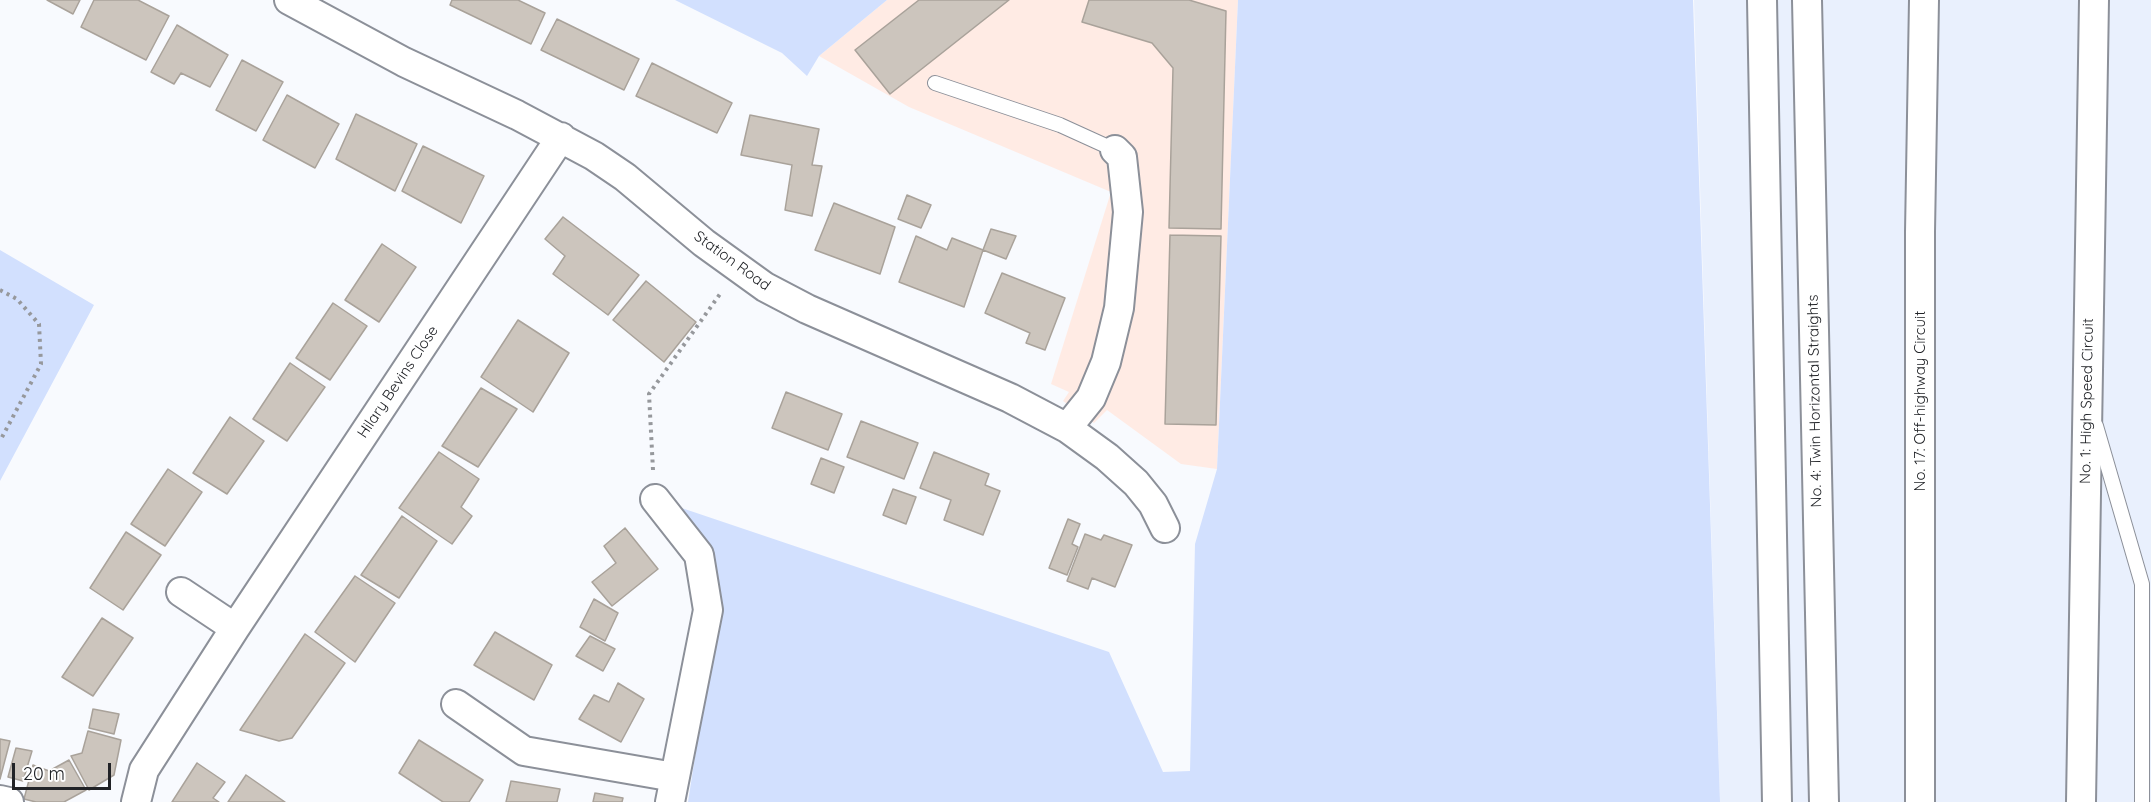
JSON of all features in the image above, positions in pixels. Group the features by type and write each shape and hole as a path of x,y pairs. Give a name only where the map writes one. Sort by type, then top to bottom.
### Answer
{"street":[{"name":"Station Road","path":"289,0 404,62 561,137 625,177 738,269 765,287 807,309 1010,398 1067,428 1107,457 1136,483 1153,504 1165,528"},
{"path":"1762,0 1777,802"},
{"name":"No. 4: Twin Horizontal Straights","path":"1807,0 1824,802"},
{"name":"No. 17: Off-highway Circuit","path":"1920,802 1920,232 1924,0"},
{"name":"No. 1: High Speed Circuit","path":"2081,802 2094,0"},
{"name":"Hilary Bevins Close","path":"136,802 144,770 235,628 561,137"},
{"path":"1067,428 1091,398 1106,362 1119,308 1128,212 1122,157 1115,150"},
{"path":"456,704 524,751 672,789 708,610 699,555 655,499"},
{"path":"181,592 235,628"},
{"path":"0,800 9,802"}],"lane":[{"path":"935,82 1060,125 1115,150"},
{"path":"2087,395 2142,584 2142,802"}],"path":[{"path":"655,499 649,394 738,269"},
{"path":"0,290 17,299 39,324 41,364 0,441"}],"shaded area":[{"path":"675,0 887,0 819,56 807,76 782,53"},
{"path":"887,0 1238,0 1217,469 1181,464 1107,410 1094,423 1063,401 1069,392 1051,384 1111,192 909,107 819,56"},
{"path":"1238,0 1693,0 1720,802 688,802 717,614 705,539 655,499 1109,652 1163,772 1190,771 1195,544 1217,469"},
{"path":"1694,0 2151,0 2151,802 1720,802"},
{"path":"0,250 94,305 0,481"}],"building":[{"path":"47,0 80,0 73,14"},
{"path":"94,0 138,0 169,16 146,60 81,27"},
{"path":"452,0 518,0 545,13 531,44 450,5"},
{"path":"919,0 1009,0 890,94 855,50"},
{"path":"1089,0 1189,0 1226,11 1221,229 1169,228 1173,68 1152,43 1082,22"},
{"path":"557,19 639,59 624,90 541,50"},
{"path":"177,25 228,55 210,87 181,73 174,84 151,72"},
{"path":"242,60 283,82 256,131 216,110"},
{"path":"652,63 732,103 717,133 636,96"},
{"path":"287,95 339,124 315,168 263,140"},
{"path":"356,114 417,144 395,191 336,159"},
{"path":"750,115 819,129 812,165 822,166 812,216 785,210 792,165 741,155"},
{"path":"423,146 484,176 461,223 402,191"},
{"path":"907,195 931,205 921,228 898,219"},
{"path":"834,203 895,227 880,274 815,250"},
{"path":"563,217 639,275 608,315 553,274 565,256 545,239"},
{"path":"991,229 1016,236 1006,259 983,250"},
{"path":"1170,235 1221,236 1216,425 1165,424"},
{"path":"916,236 947,250 952,238 983,250 964,307 899,282"},
{"path":"382,244 416,267 379,322 345,300"},
{"path":"1002,273 1065,298 1045,350 1026,343 1030,333 985,313"},
{"path":"646,281 696,322 664,362 613,320"},
{"path":"333,303 367,326 330,380 296,358"},
{"path":"518,320 569,353 533,412 481,377"},
{"path":"290,363 325,387 287,441 253,419"},
{"path":"481,388 517,409 478,467 442,446"},
{"path":"786,392 842,414 828,450 772,428"},
{"path":"230,417 264,441 227,494 193,473"},
{"path":"861,421 918,443 904,479 847,457"},
{"path":"439,452 479,479 461,507 472,516 452,544 399,508"},
{"path":"934,452 989,474 985,485 1000,491 983,535 944,520 951,500 920,488"},
{"path":"821,458 844,467 834,493 811,484"},
{"path":"168,469 202,492 165,546 131,524"},
{"path":"893,489 916,497 906,524 883,515"},
{"path":"402,516 437,541 399,598 361,575"},
{"path":"1068,519 1080,524 1072,544 1078,547 1067,575 1049,568"},
{"path":"625,528 658,569 612,606 592,582 616,563 604,546"},
{"path":"126,532 161,555 123,610 90,588"},
{"path":"1085,534 1101,540 1104,535 1132,545 1115,587 1092,578 1088,589 1067,581"},
{"path":"355,576 395,603 355,662 315,632"},
{"path":"594,599 618,613 605,641 580,627"},
{"path":"102,618 133,638 93,696 62,677"},
{"path":"495,632 552,665 534,700 474,665"},
{"path":"305,634 345,663 292,738 279,741 240,730"},
{"path":"590,636 615,649 603,671 576,656"},
{"path":"618,683 644,699 621,742 579,719 594,695 609,702"},
{"path":"93,709 119,714 114,734 89,728"},
{"path":"88,731 121,740 114,775 89,790 71,756 82,753"},
{"path":"0,739 10,741 0,779"},
{"path":"419,740 483,780 469,802 443,802 399,773"},
{"path":"16,748 32,751 23,781 8,777"},
{"path":"69,760 86,790 64,802 36,802 24,799 33,765 49,771"},
{"path":"197,763 225,782 213,798 219,802 172,802"},
{"path":"246,775 285,802 228,802"},
{"path":"511,781 560,789 557,802 506,802"},
{"path":"595,793 623,798 622,802 593,802"}]}
